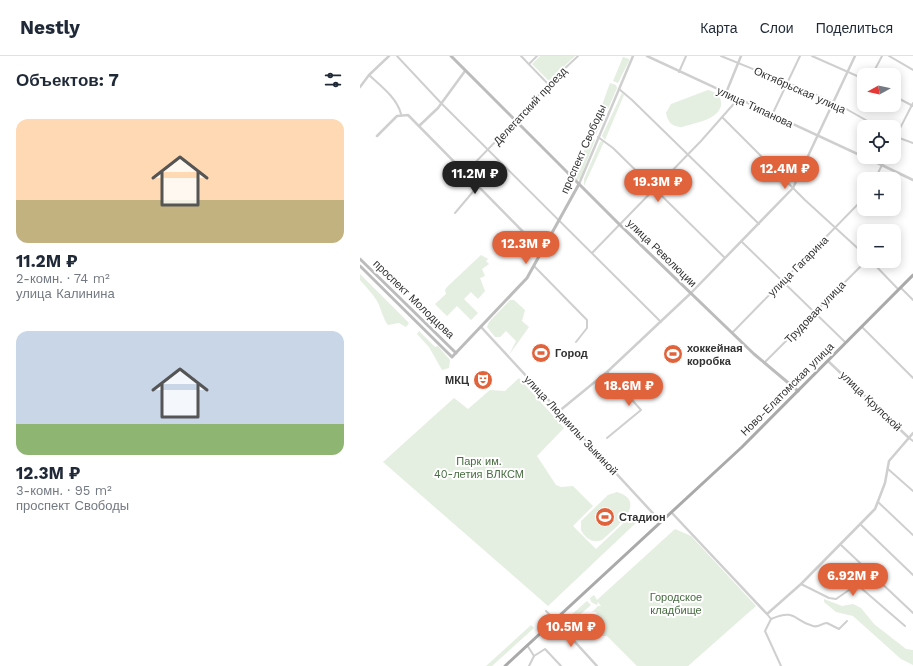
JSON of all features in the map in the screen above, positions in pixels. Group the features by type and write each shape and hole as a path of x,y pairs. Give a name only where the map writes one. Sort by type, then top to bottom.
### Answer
{"main road":[{"name":"улица Революции","path":"451,56 619,224 764,363 798,391"},
{"name":"проспект Свободы","path":"452,357 524,281 534,266 579,184"},
{"name":"проспект Молодцова","path":"360,259 456,353"},
{"name":"проспект Молодцова","path":"360,266 452,357"},
{"name":"Ново-Елатомская улица","path":"504,666 662,523 798,391 913,275"}],"street":[{"path":"360,86 389,56"},
{"path":"397,56 441,103 661,322"},
{"path":"521,56 548,84"},
{"path":"529,64 537,56"},
{"name":"Делегатский проезд","path":"465,174 489,150 548,84 578,56"},
{"name":"проспект Свободы","path":"579,184 633,56"},
{"name":"улица Типанова","path":"647,56 857,154"},
{"path":"679,72 686,56"},
{"name":"Октябрьская улица","path":"721,56 834,102 866,120"},
{"path":"726,93 741,56"},
{"path":"772,115 800,56"},
{"path":"812,56 857,76"},
{"path":"558,412 607,372 661,322 726,259 793,188 855,56"},
{"path":"876,68 882,56"},
{"path":"889,56 913,70"},
{"path":"419,126 441,103 465,71"},
{"path":"369,75 393,98 399,106 401,114"},
{"path":"619,89 759,224"},
{"path":"592,253 688,155 723,118 738,99"},
{"path":"901,99 913,105 901,126"},
{"path":"377,136 397,116 401,114 408,115 477,187 542,251"},
{"path":"723,118 793,188 857,248"},
{"path":"598,137 613,148 726,259"},
{"path":"901,139 913,143"},
{"path":"878,172 882,165"},
{"name":"улица Типанова","path":"882,165 913,180"},
{"path":"455,213 477,187"},
{"name":"улица Гагарина","path":"732,333 857,206"},
{"path":"742,242 845,342"},
{"path":"534,266 587,320 587,328 576,342"},
{"name":"Трудовая улица","path":"764,363 859,268"},
{"path":"878,268 913,300"},
{"path":"861,326 913,378"},
{"name":"улица Людмилы Зыкиной","path":"481,327 662,523"},
{"name":"улица Крупской","path":"828,361 913,442"},
{"path":"607,372 641,410 607,438"},
{"path":"767,614 802,584 875,509 885,483 889,461 913,433"},
{"path":"887,468 913,491"},
{"path":"878,502 913,535"},
{"path":"672,513 771,619"},
{"path":"860,524 913,575"},
{"path":"841,545 913,613"},
{"path":"802,584 836,600 855,586 861,588 905,626"},
{"path":"546,611 598,666"},
{"path":"781,666 765,631 771,619 782,615 796,616 814,627 827,623 839,629 847,621"},
{"path":"527,645 534,656"},
{"path":"529,666 534,656 542,650 548,650 561,666"}],"green space":[{"path":"540,56 575,56 549,81 532,64"},
{"path":"623,57 629,59 629,61 618,83 613,81"},
{"path":"610,83 616,85 617,88 608,109 606,109 606,106 602,105"},
{"path":"708,90 720,97 720,108 717,113 700,122 682,127 671,123 666,113 671,104"},
{"path":"622,93 624,95 605,140 602,136"},
{"path":"599,109 606,113 596,135 594,134 596,129 591,127"},
{"path":"590,136 595,140 580,179 577,180 576,179 583,160 581,159"},
{"path":"600,142 604,142 584,186 584,179"},
{"path":"481,255 488,259 486,261 489,264 482,269 485,276 480,278 485,291 478,299 471,292 464,299 478,313 471,320 457,306 447,316 435,304 446,294 445,290 447,287"},
{"path":"360,274 409,323 406,327 399,323 388,325 375,298 360,280"},
{"path":"510,300 514,300 525,310 522,321 529,327 509,355 516,341 506,331 500,337 495,337 487,327 489,322"},
{"path":"419,331 435,347 438,346 450,360 449,368 442,370 429,347 417,334"},
{"name":"Парк им. 40-летия ВЛКСМ","path":"519,378 564,428 537,456 556,485 561,487 573,486 593,506 573,526 596,549 633,514 639,520 548,606 383,462 454,398 468,409 490,390 505,391"},
{"name":"Стадион","path":"617,492 626,497 630,502 630,509 614,530 602,540 590,540 581,530 581,521 608,495"},
{"name":"Городское кладбище","path":"675,529 691,536 756,606 688,666 637,666 607,636 594,636 578,624 582,619 587,618 588,625 594,629 603,622 602,619 598,618 596,612 592,612 598,606 601,606 598,602 597,605 591,602 590,598 594,595 597,600"},
{"path":"824,599 842,606 853,604 861,608 874,624 906,649 913,650 913,665 901,659 853,616 836,612 824,602"},
{"path":"587,601 591,605 566,627 563,622"},
{"path":"531,625 534,628 492,666 486,666"}],"place":[{"name":"Город","path":"541,353"},
{"name":"хоккейная коробка","path":"673,354"},
{"name":"МКЦ","path":"483,380"},
{"name":"Стадион","path":"605,517"}]}
